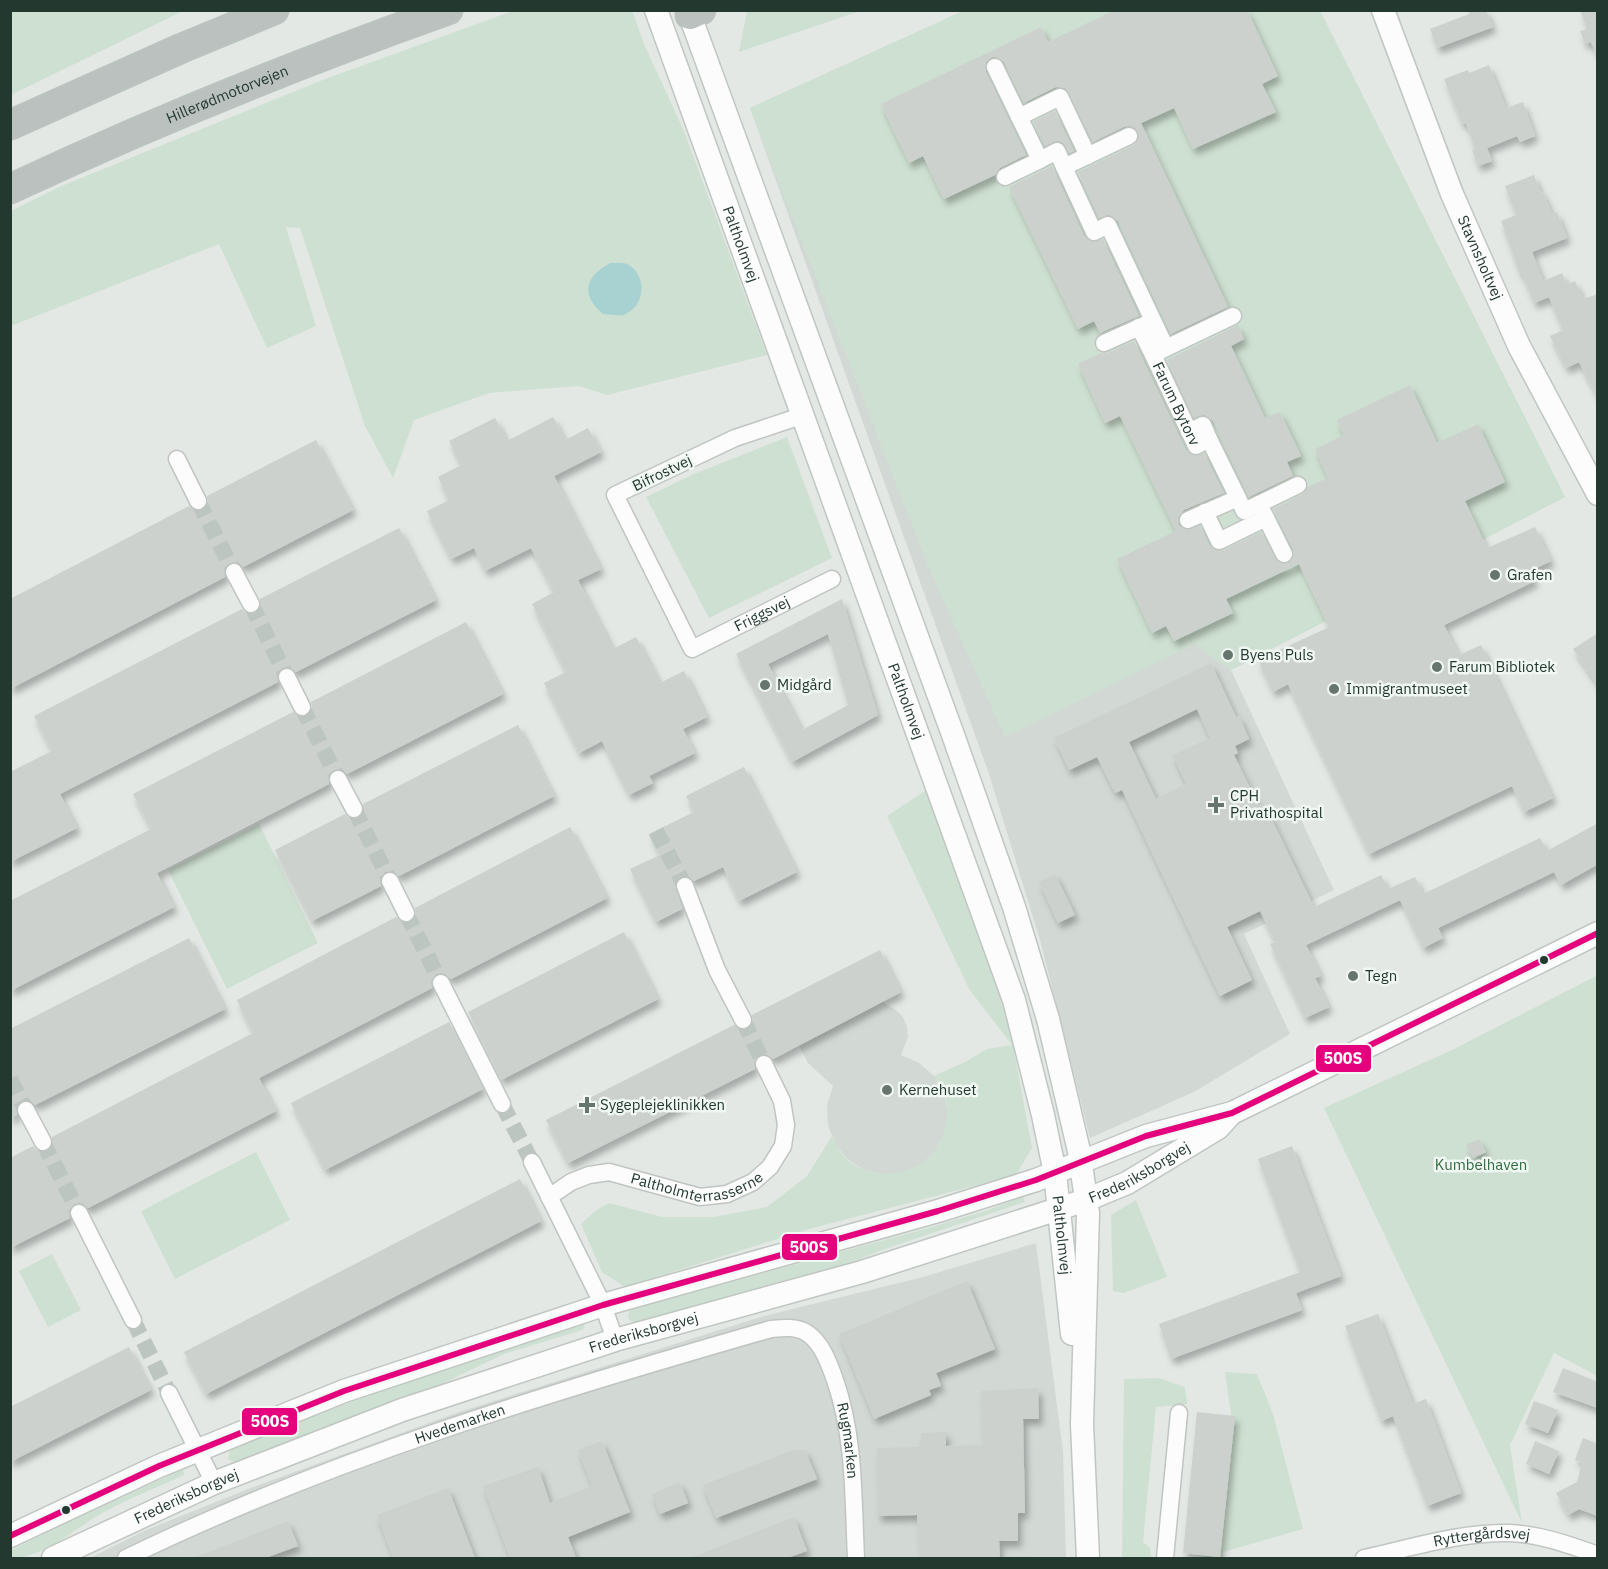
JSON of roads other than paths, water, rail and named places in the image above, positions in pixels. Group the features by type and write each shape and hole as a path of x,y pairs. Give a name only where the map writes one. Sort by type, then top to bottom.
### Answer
{"highway":[{"path":"10,125 182,48 274,10"},
{"name":"Hillerødmotorvejen","path":"10,189 204,103 339,49 448,10"}],"street":[{"name":"Stavnsholtvej","path":"1383,10 1452,194 1514,336 1598,495"},
{"path":"659,17 693,12"},
{"name":"Paltholmvej","path":"693,12 1014,907 1048,1019 1081,1163 1088,1221 1082,1410 1088,1558"},
{"name":"Paltholmvej","path":"659,17 1014,1000 1055,1173 1082,1410"},
{"path":"995,67 1040,160"},
{"path":"1019,117 1060,97 1088,156"},
{"path":"1064,167 1129,136"},
{"path":"1005,177 1080,140"},
{"name":"Farum Bytorv","path":"1057,152 1094,232 1108,225 1196,446 1209,439 1251,511 1284,554"},
{"name":"Farum Bytorv","path":"1160,351 1233,316"},
{"path":"1104,344 1146,324"},
{"name":"Bifrostvej","path":"692,649 615,495 735,438 804,415"},
{"path":"177,459 198,501"},
{"path":"1205,512 1219,541 1251,511 1298,485"},
{"path":"1188,520 1205,512 1251,511"},
{"path":"234,572 250,604"},
{"name":"Friggsvej","path":"692,649 832,579"},
{"path":"287,677 302,707"},
{"path":"338,779 354,809"},
{"path":"390,881 406,913"},
{"path":"685,886 717,970 743,1020"},
{"name":"Frederiksborgvej","path":"10,1536 159,1466 344,1391 603,1305 938,1211 1055,1173 1146,1136 1232,1113 1598,933"},
{"path":"441,983 502,1104"},
{"name":"Paltholmterrasserne","path":"549,1197 571,1182 589,1175 609,1172 700,1197 727,1194 753,1182 770,1167 783,1146 786,1125 782,1101 764,1064"},
{"path":"26,1110 43,1142"},
{"name":"Frederiksborgvej","path":"53,1558 214,1483 402,1410 615,1340 861,1272 1086,1200 1127,1183 1218,1128 1232,1113"},
{"path":"532,1162 603,1305 615,1340"},
{"path":"79,1213 133,1320"},
{"name":"Hvedemarken","path":"126,1558 269,1494 452,1426 593,1380 771,1329 788,1328 806,1332"},
{"name":"Rugmarken","path":"806,1332 819,1346 830,1364 845,1409 852,1461 856,1558"},
{"path":"169,1393 214,1483"},
{"path":"1165,1558 1179,1413"},
{"name":"Ryttergårdsvej","path":"1364,1558 1454,1538 1510,1533 1562,1542 1598,1555"}],"water":[{"path":"610,263 629,265 635,270 641,284 640,299 636,306 623,315 603,314 591,300 589,293 588,286 595,274"}],"tunnel":[{"path":"198,501 234,572"},
{"path":"251,604 287,677"},
{"path":"302,707 338,779"},
{"path":"354,809 390,881"},
{"path":"656,831 685,886"},
{"path":"406,913 441,983"},
{"path":"743,1020 764,1064"},
{"path":"10,1079 26,1110"},
{"path":"502,1104 532,1162"},
{"path":"43,1142 79,1213"},
{"path":"133,1320 169,1393"}],"place":[{"name":"Grafen","path":"1495,575"},
{"name":"Byens Puls","path":"1228,655"},
{"name":"Farum Bibliotek","path":"1437,667"},
{"name":"Midgård","path":"765,685"},
{"name":"Immigrantmuseet","path":"1334,689"},
{"name":"CPH Privathospital","path":"1216,805"},
{"name":"Tegn","path":"1353,976"},
{"name":"Kernehuset","path":"887,1090"},
{"name":"Sygeplejeklinikken","path":"587,1105"}],"park label":[{"name":"Kumbelhaven","path":"1481,1165"}]}
